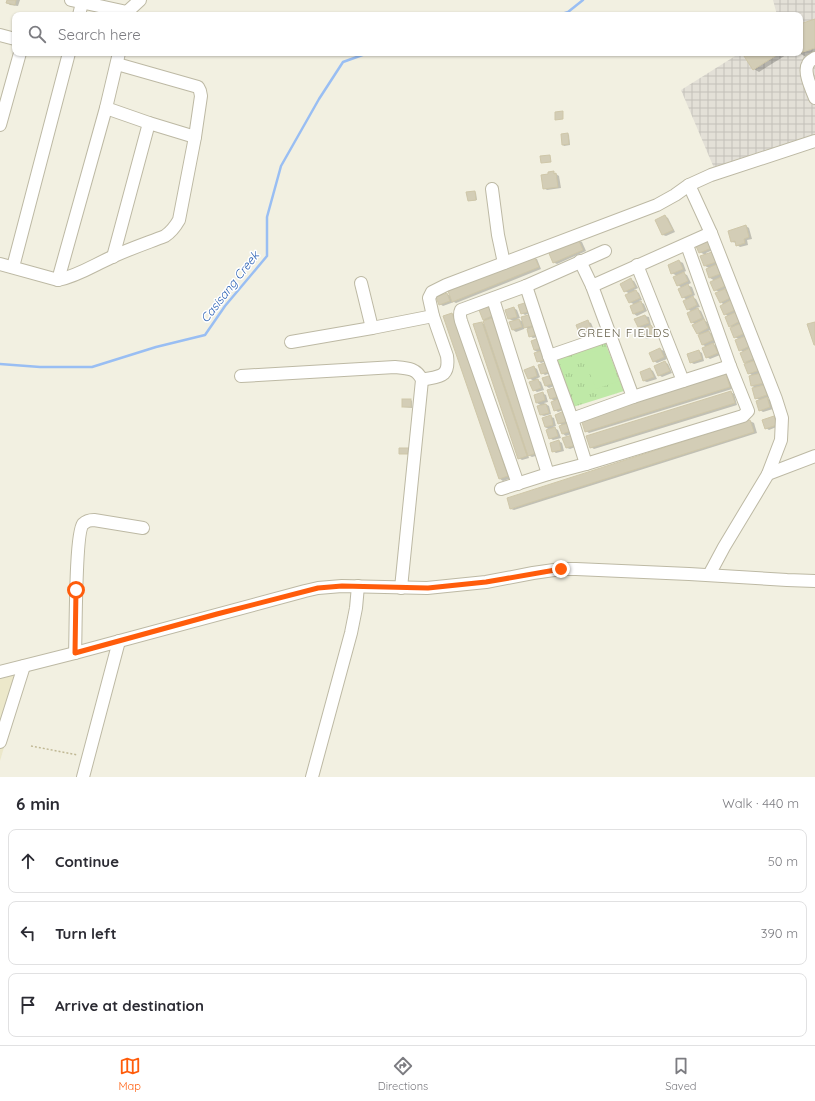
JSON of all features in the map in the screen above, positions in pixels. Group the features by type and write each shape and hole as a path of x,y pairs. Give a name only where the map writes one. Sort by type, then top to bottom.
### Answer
{"street":[{"path":"127,12 140,0"},
{"path":"78,12 76,1 122,12"},
{"path":"0,35 12,38"},
{"path":"0,125 5,85 19,56"},
{"path":"13,267 68,56"},
{"path":"0,264 58,280 75,275 113,257 165,236 172,231 179,220 195,137 201,96 198,87 118,58 106,108 58,280"},
{"path":"815,58 809,62 807,66 809,84 815,98"},
{"path":"106,108 195,137"},
{"path":"113,257 149,123"},
{"path":"422,380 442,375 447,368 448,362 432,316 429,298 432,292 446,285 657,205 689,185 711,175 815,142"},
{"path":"689,185 712,233 782,418 781,440 768,474 709,575"},
{"path":"492,189 498,235 504,263"},
{"path":"592,286 712,233"},
{"path":"501,489 743,416 748,411 730,366 687,245"},
{"path":"518,484 460,316 461,310 526,286 605,251"},
{"path":"580,261 592,286 633,397"},
{"path":"637,265 683,380"},
{"path":"361,283 372,328"},
{"path":"526,286 586,464"},
{"path":"493,299 548,474"},
{"path":"291,342 432,316"},
{"path":"549,356 610,335"},
{"path":"572,419 683,380 730,366"},
{"path":"241,376 395,367 406,368 420,374 422,380 401,588"},
{"path":"768,474 815,456"},
{"path":"75,653 77,559 80,529 88,520 143,528"},
{"path":"0,672 305,591 329,586 428,588 486,582 561,569 709,575 787,580 815,580"},
{"path":"312,777 351,633 356,608 358,586"},
{"path":"83,777 119,641"},
{"path":"0,742 24,666"}],"path":[{"path":"31,746 89,757"}],"shaded area":[{"path":"773,0 815,0 815,138 714,168 681,90 735,56 803,56 803,12 776,12"},
{"path":"26,672 0,761 0,679"}],"green space":[{"path":"605,342 624,391 570,408 553,358"},
{"path":"605,347 619,381 596,389 583,356"}],"building":[{"path":"7,0 16,0 15,5 6,3"},
{"path":"815,19 815,48 803,52 803,23"},
{"path":"744,56 775,56 753,70"},
{"path":"563,111 563,119 555,120 555,112"},
{"path":"568,133 569,144 562,145 561,134"},
{"path":"550,155 551,162 541,163 540,156"},
{"path":"554,171 554,174 556,173 558,187 543,189 541,175"},
{"path":"475,191 476,200 468,201 466,192"},
{"path":"665,215 673,230 662,235 655,220"},
{"path":"746,225 749,237 744,239 745,243 736,246 735,241 731,242 728,231"},
{"path":"578,239 583,250 553,263 548,251"},
{"path":"708,239 712,248 699,253 695,244"},
{"path":"712,252 716,262 704,266 700,256"},
{"path":"534,256 539,267 452,302 448,291"},
{"path":"679,260 683,269 671,274 668,265"},
{"path":"717,264 720,274 709,278 706,269"},
{"path":"684,272 688,281 677,286 673,277"},
{"path":"721,277 725,286 714,291 710,282"},
{"path":"631,278 635,287 624,292 620,284"},
{"path":"688,284 692,294 682,298 678,289"},
{"path":"725,289 730,298 720,303 715,293"},
{"path":"636,290 640,298 629,303 625,295"},
{"path":"447,293 450,301 439,305 436,297"},
{"path":"693,296 697,305 687,310 683,301"},
{"path":"731,300 735,310 724,315 720,306"},
{"path":"641,301 644,310 633,314 630,306"},
{"path":"528,302 530,311 521,314 518,305"},
{"path":"489,307 492,316 483,320 479,310"},
{"path":"514,307 517,317 508,319 505,310"},
{"path":"698,308 702,318 691,323 687,313"},
{"path":"736,312 740,321 729,327 725,317"},
{"path":"452,313 508,476 499,479 443,316"},
{"path":"532,314 535,325 524,328 521,317"},
{"path":"645,315 649,323 638,327 634,319"},
{"path":"492,318 536,453 528,456 483,321"},
{"path":"519,319 522,327 512,330 509,322"},
{"path":"704,319 708,328 697,334 692,325"},
{"path":"588,320 592,331 580,335 576,325"},
{"path":"482,322 527,456 518,459 473,324"},
{"path":"815,322 815,345 814,345 807,324"},
{"path":"741,323 745,333 734,338 730,328"},
{"path":"651,325 655,333 643,338 640,330"},
{"path":"536,326 539,334 529,337 527,329"},
{"path":"709,331 713,340 702,345 698,335"},
{"path":"746,336 750,346 739,351 735,340"},
{"path":"539,338 542,348 534,350 531,341"},
{"path":"713,343 718,353 706,358 702,348"},
{"path":"660,348 664,357 653,362 649,353"},
{"path":"750,348 755,358 744,363 740,353"},
{"path":"544,350 547,359 537,362 534,353"},
{"path":"699,350 702,359 690,363 687,354"},
{"path":"756,360 760,370 748,374 744,364"},
{"path":"665,361 670,371 658,376 654,366"},
{"path":"548,362 551,371 541,374 538,365"},
{"path":"534,366 537,376 528,379 524,370"},
{"path":"650,368 654,377 643,381 640,372"},
{"path":"761,373 764,383 751,386 749,376"},
{"path":"726,374 730,387 585,432 581,419"},
{"path":"552,375 555,383 545,386 542,378"},
{"path":"538,379 541,388 533,391 529,382"},
{"path":"764,385 767,395 755,399 752,388"},
{"path":"556,387 559,396 550,399 547,390"},
{"path":"731,391 735,403 590,448 586,436"},
{"path":"543,392 545,400 536,403 534,395"},
{"path":"767,397 770,407 759,411 756,401"},
{"path":"560,398 563,408 554,411 551,402"},
{"path":"402,399 411,399 411,407 402,407"},
{"path":"546,404 549,413 540,415 537,406"},
{"path":"564,411 568,421 558,424 555,415"},
{"path":"551,415 553,425 545,427 542,418"},
{"path":"774,416 777,425 765,429 762,420"},
{"path":"750,420 754,432 510,509 507,498"},
{"path":"568,423 571,431 562,434 559,426"},
{"path":"555,427 558,436 549,439 546,430"},
{"path":"572,435 576,445 566,448 562,438"},
{"path":"559,440 561,450 552,452 550,443"},
{"path":"399,448 409,448 408,454 399,454"}],"waterway":[{"name":"Casisang Creek","path":"568,12 583,0"},
{"name":"Casisang Creek","path":"0,364 40,367 92,367 156,347 205,335 225,306 267,256 267,217 281,166 319,99 343,62 360,56"}],"district":[{"name":"GREEN FIELDS","path":"624,333"}],"route":[{"path":"76,590 75,653 217,614 329,586 428,588 486,582 561,569"}]}
